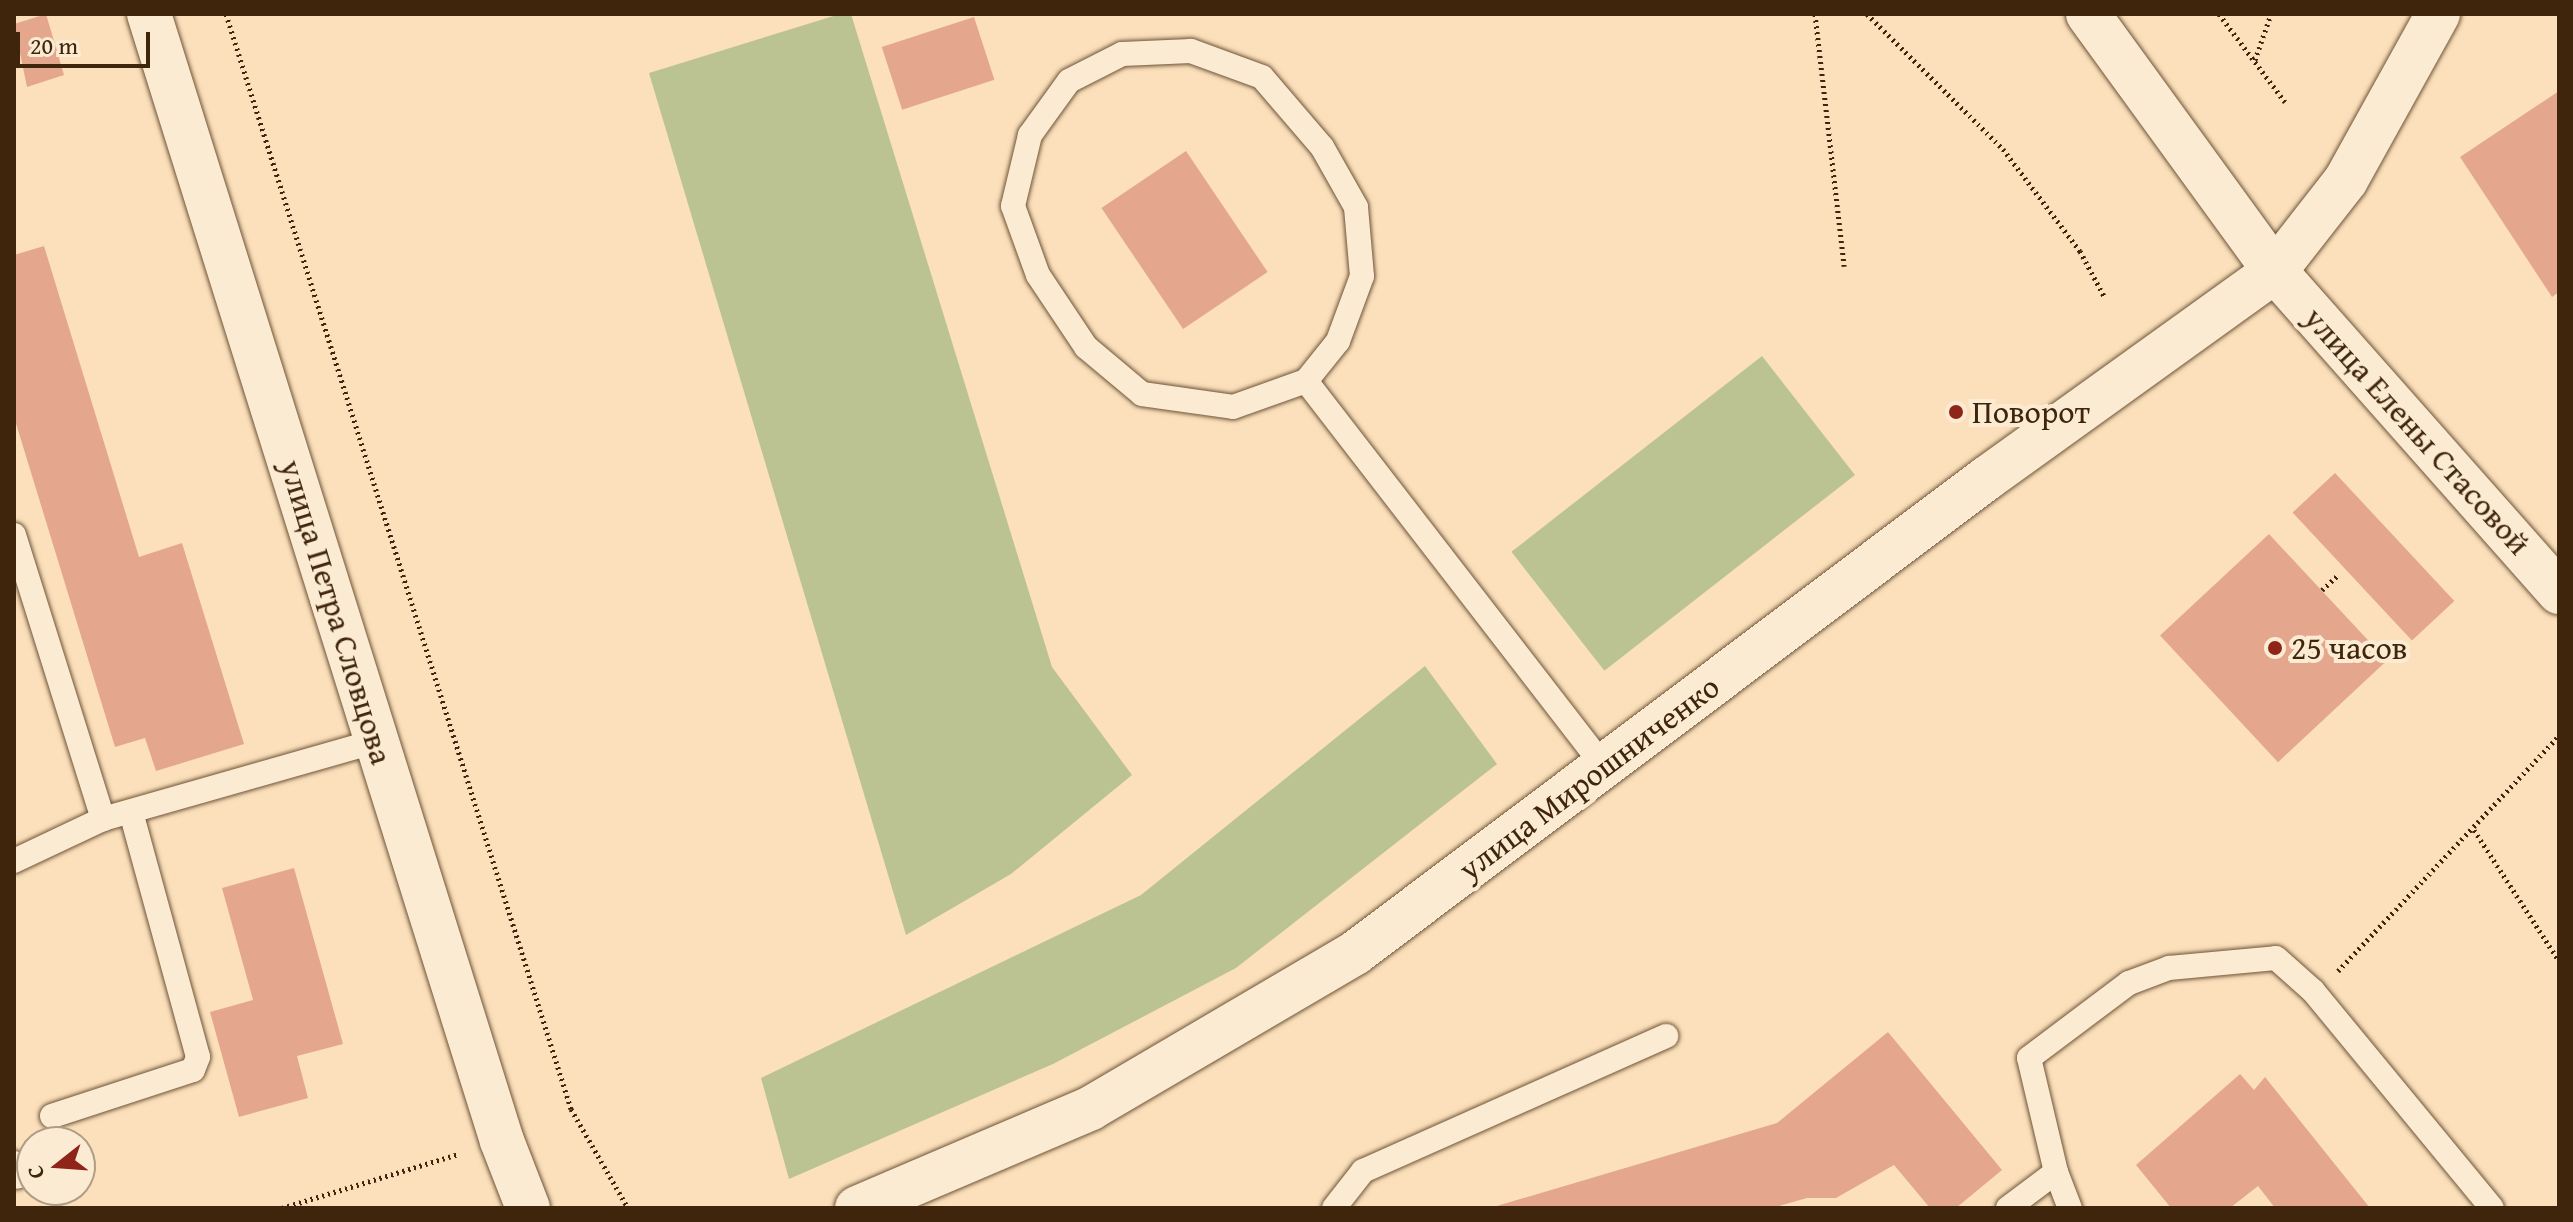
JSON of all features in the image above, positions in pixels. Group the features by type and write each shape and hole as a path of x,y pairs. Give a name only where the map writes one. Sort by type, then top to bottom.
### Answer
{"street":[{"name":"улица Петра Словцова","path":"149,14 502,1141 528,1208"},
{"name":"улица Елены Стасовой","path":"2088,14 2275,271 2559,592"},
{"path":"2275,271 2346,180 2438,14"},
{"name":"улица Мирошниченко","path":"857,1208 1091,1108 1355,953 2000,469 2275,271"}],"lane":[{"path":"1191,51 1262,77 1322,147 1356,207 1362,276 1338,341 1306,381 1233,407 1142,394 1086,347 1038,275 1013,206 1030,135 1069,81 1122,54 1191,51"},
{"path":"1306,381 1604,767"},
{"path":"14,535 103,819"},
{"path":"14,861 103,819 376,741"},
{"path":"52,1116 193,1070 198,1057 131,812"},
{"path":"2070,1208 2056,1172 2029,1058 2129,983 2169,968 2276,958 2313,991 2492,1208"},
{"path":"1334,1208 1363,1171 1666,1036"},
{"path":"14,1163 14,1177"},
{"path":"2008,1208 2056,1172"}],"path":[{"path":"226,14 571,1109 628,1208"},
{"path":"1815,14 1844,266"},
{"path":"1867,14 2003,149 2080,251 2105,298"},
{"path":"2219,14 2285,102"},
{"path":"2255,61 2271,14"},
{"path":"2322,590 2337,576"},
{"path":"2361,951 2559,736"},
{"path":"2474,830 2559,961"},
{"path":"282,1208 502,1141"}],"green space":[{"path":"840,14 851,14 1052,667 1132,775 1011,874 906,935 649,73"},
{"path":"1762,356 1855,475 1604,671 1511,552"},
{"path":"1425,666 1497,764 1236,968 1053,1064 789,1179 761,1078 1141,895"}],"building":[{"path":"46,14 64,75 27,87 14,24"},
{"path":"974,17 994,80 902,110 882,47"},
{"path":"2559,91 2559,292 2552,297 2460,157"},
{"path":"1186,151 1268,272 1183,329 1101,208"},
{"path":"44,246 139,557 182,543 244,744 156,771 145,738 115,747 14,417 14,255"},
{"path":"2335,473 2454,601 2412,641 2293,513"},
{"name":"25 часов","path":"2269,534 2387,661 2278,762 2160,636"},
{"path":"294,868 343,1044 297,1056 308,1098 239,1117 210,1012 253,1000 222,888"},
{"path":"1888,1032 2002,1170 1956,1208 1930,1208 1894,1165 1836,1198 1807,1198 1772,1208 1490,1208 1777,1123"},
{"path":"2240,1074 2254,1090 2265,1077 2370,1208 2275,1208 2258,1186 2230,1208 2171,1208 2136,1165"}],"place":[{"name":"Поворот","path":"1956,412"},
{"name":"25 часов","path":"2275,648"}]}
